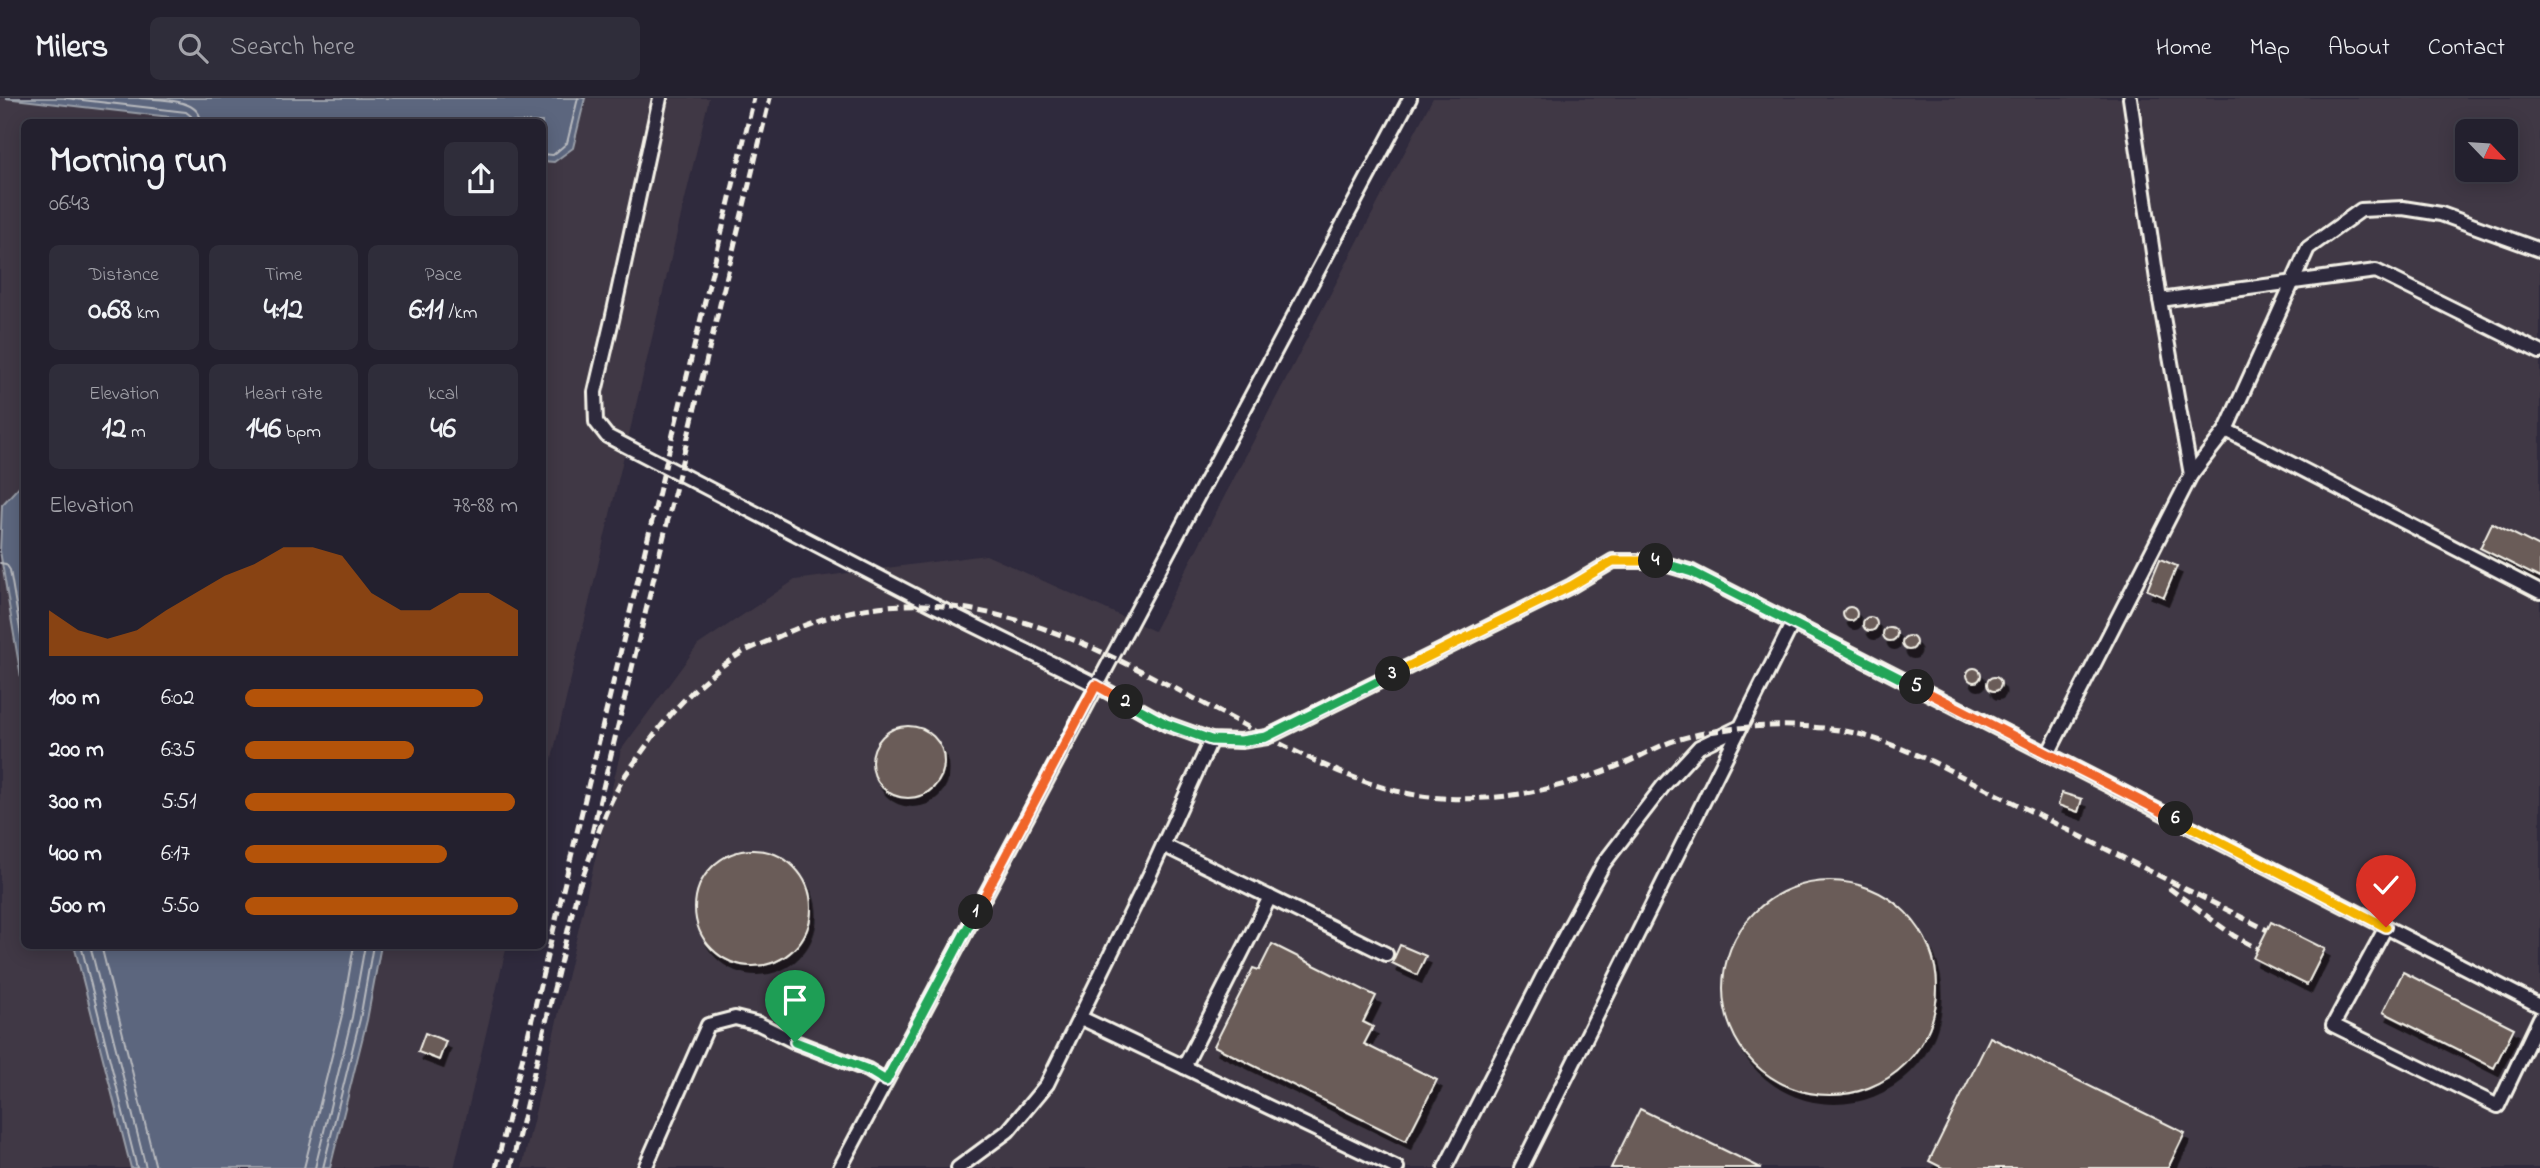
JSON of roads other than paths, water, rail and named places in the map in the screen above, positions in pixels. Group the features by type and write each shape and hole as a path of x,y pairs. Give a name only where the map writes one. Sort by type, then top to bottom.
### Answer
{"lane":[{"path":"660,98 594,392 596,422 607,436 930,604 1096,685 1166,724 1211,740 1241,741 1266,737 1571,586 1613,561 1656,561 1692,572 2540,1006"},
{"path":"839,1168 1410,98"},
{"path":"2130,98 2160,300 2191,475"},
{"path":"2048,754 2191,475 2226,430 2308,248 2361,210 2403,208 2441,214 2540,250"},
{"path":"2160,300 2376,271 2540,352"},
{"path":"2226,430 2540,592"},
{"path":"1521,1168 1792,624"},
{"path":"1445,1168 1542,976 1604,863 1664,785 1699,747 1738,729"},
{"path":"958,1168 1008,1131 1047,1084 1211,740"},
{"path":"1163,845 1386,954"},
{"path":"1184,1067 1270,897"},
{"path":"2386,927 2333,1025 2498,1106 2540,1018"},
{"path":"645,1168 708,1025 735,1018 759,1024 795,1042 868,1070 886,1081"},
{"path":"1080,1018 1397,1168"}],"water":[{"path":"5,98 585,98 573,148 554,162 546,161 546,119 188,119"},
{"path":"21,484 21,677 0,551 2,505"},
{"path":"75,949 380,949 367,1020 330,1168 131,1168"}],"railway":[{"path":"496,1168 754,98"},
{"path":"592,833 770,98"},
{"path":"578,889 606,812 624,778 670,715 711,675 743,652 786,633 851,612 914,605 975,610 1035,626 1152,676 1330,768 1395,791 1418,795 1465,799 1534,792 1601,773 1673,741 1721,730 1787,726 1850,732 1931,761 2267,930"},
{"path":"511,1168 580,880"},
{"path":"2169,888 2234,936 2258,949"}]}
